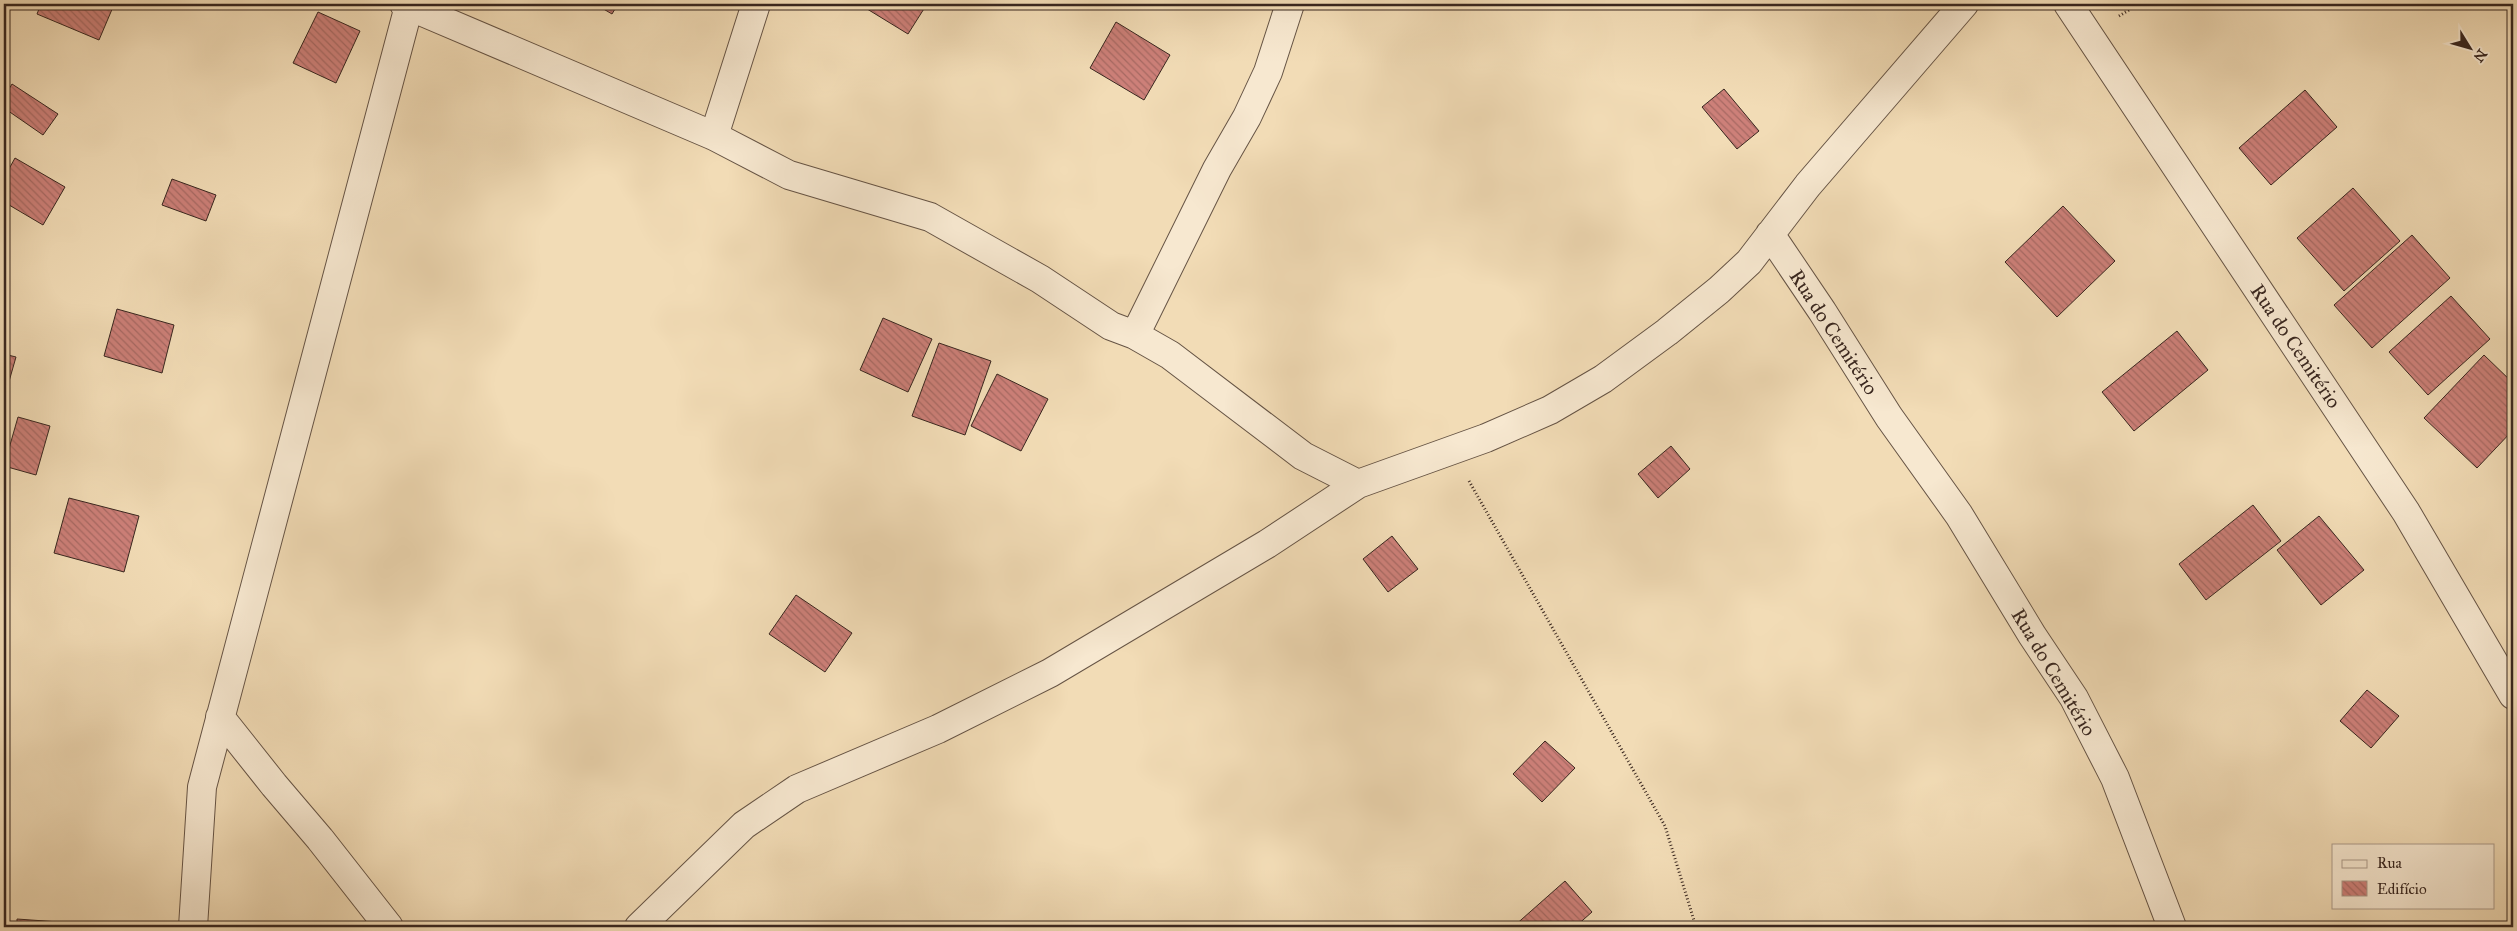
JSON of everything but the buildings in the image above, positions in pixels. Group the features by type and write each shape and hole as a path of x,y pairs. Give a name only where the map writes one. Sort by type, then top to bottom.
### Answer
{"street":[{"path":"714,136 756,4"},
{"path":"1135,335 1217,169 1247,117 1268,72 1290,4"},
{"path":"639,927 744,825 797,789 938,729 1050,673 1258,549 1358,484 1452,450 1550,410 1603,379 1719,290 1748,262 1808,185 1964,4"},
{"name":"Rua do Cemitério","path":"2068,4 2406,512 2513,695"},
{"path":"193,927 202,787 406,5 714,136 789,175 930,217 1040,279 1111,326 1135,335 1188,367 1242,412 1303,456 1358,484"},
{"name":"Rua do Cemitério","path":"1770,234 1822,311 1888,417 1959,516 2032,635 2074,698 2114,778 2172,927"},
{"path":"220,717 389,927"}],"path":[{"path":"1452,450 1666,826 1696,927"}]}
